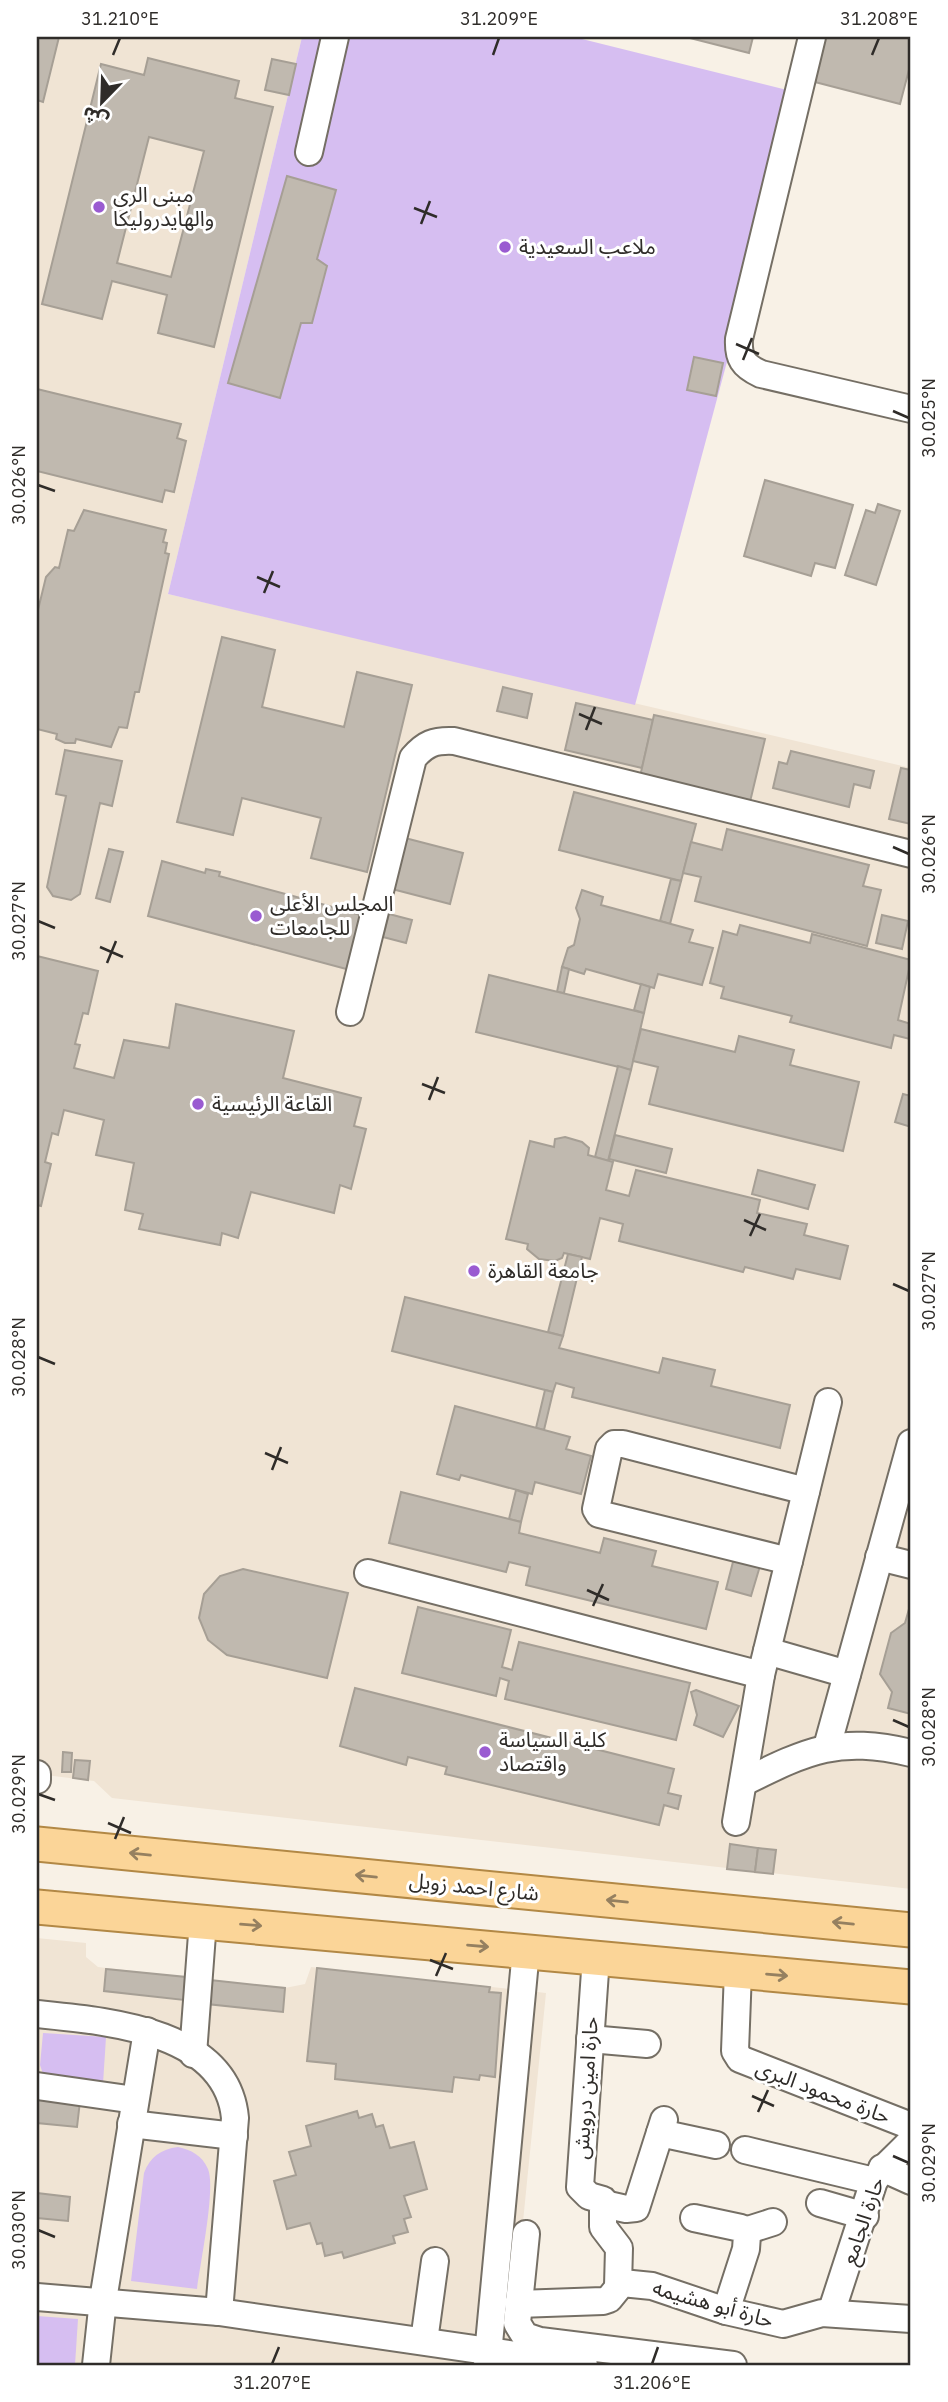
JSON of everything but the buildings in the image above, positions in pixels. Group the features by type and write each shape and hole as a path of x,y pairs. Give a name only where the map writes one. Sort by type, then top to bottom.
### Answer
{"main road":[{"name":"شارع احمد زويل","path":"37,1844 911,1930"},
{"path":"37,1907 911,1987"}],"street":[{"path":"309,152 335,37"},
{"path":"812,37 739,339 738,355 747,368 761,374 911,409"},
{"path":"350,1012 412,758 423,746 438,740 454,741 911,854"},
{"path":"736,1822 764,1663 828,1402"},
{"path":"789,1561 599,1514 596,1509 609,1450 614,1444 623,1444 806,1491"},
{"path":"827,1746 911,1445"},
{"path":"879,1557 911,1564"},
{"path":"368,1573 764,1663 847,1674"},
{"path":"744,1782 827,1746 869,1745 911,1753"},
{"path":"37,1774 37,1780"},
{"path":"193,2054 203,1921"},
{"path":"488,2358 526,1950"},
{"name":"حارة امين درويش","path":"596,1957 580,2187 589,2196 603,2200 604,2204"},
{"name":"حارة محمود البرى","path":"738,1971 735,2051 740,2059 911,2126"},
{"path":"37,2014 112,2021 147,2031 193,2054 219,2073 228,2087 234,2102 234,2136 219,2312"},
{"path":"96,2365 103,2300 147,2031"},
{"path":"590,2039 647,2043"},
{"path":"37,2086 234,2136"},
{"path":"618,2286 619,2248 603,2227 604,2204 626,2209 636,2208 662,2126 716,2145"},
{"name":"حارة الجامع","path":"831,2313 878,2174 911,2141"},
{"path":"745,2150 911,2181"},
{"path":"820,2203 865,2216"},
{"path":"709,2215 745,2231 773,2222"},
{"path":"726,2311 746,2249 745,2231"},
{"path":"526,2234 519,2331 532,2340 733,2365"},
{"path":"424,2341 435,2261"},
{"name":"حارة أبو هشيمه","path":"519,2304 603,2301 609,2299 622,2283 652,2286 726,2311 783,2324 831,2313"},
{"path":"37,2297 103,2300 219,2312 424,2341 488,2358 584,2365"},
{"path":"831,2313 853,2317 911,2319"}],"shaded area":[{"name":"جامعة القاهرة","path":"37,37 302,37 168,594 911,768 911,1889 112,1798 94,1781 37,1774"},
{"name":"ملاعب السعيدية","path":"302,37 574,37 799,93 635,705 168,594"},
{"path":"37,1938 86,1943 86,1957 98,1967 285,1988 305,1984 311,1967 546,1993 511,2341 683,2365 37,2365"},
{"path":"43,2033 106,2037 103,2084 43,2074 40,2065"},
{"path":"178,2147 192,2152 206,2164 210,2179 209,2209 197,2289 131,2281 144,2173 149,2162 157,2155"},
{"path":"37,2316 78,2319 75,2365 37,2365"}],"place":[{"name":"مبنى الرى والهايدروليكا","path":"99,207"},
{"name":"ملاعب السعيدية","path":"505,247"},
{"name":"المجلس الأعلى للجامعات","path":"256,916"},
{"name":"القاعة الرئيسية","path":"198,1104"},
{"name":"جامعة القاهرة","path":"474,1271"},
{"name":"كلية السياسة واقتصاد","path":"485,1752"}]}
